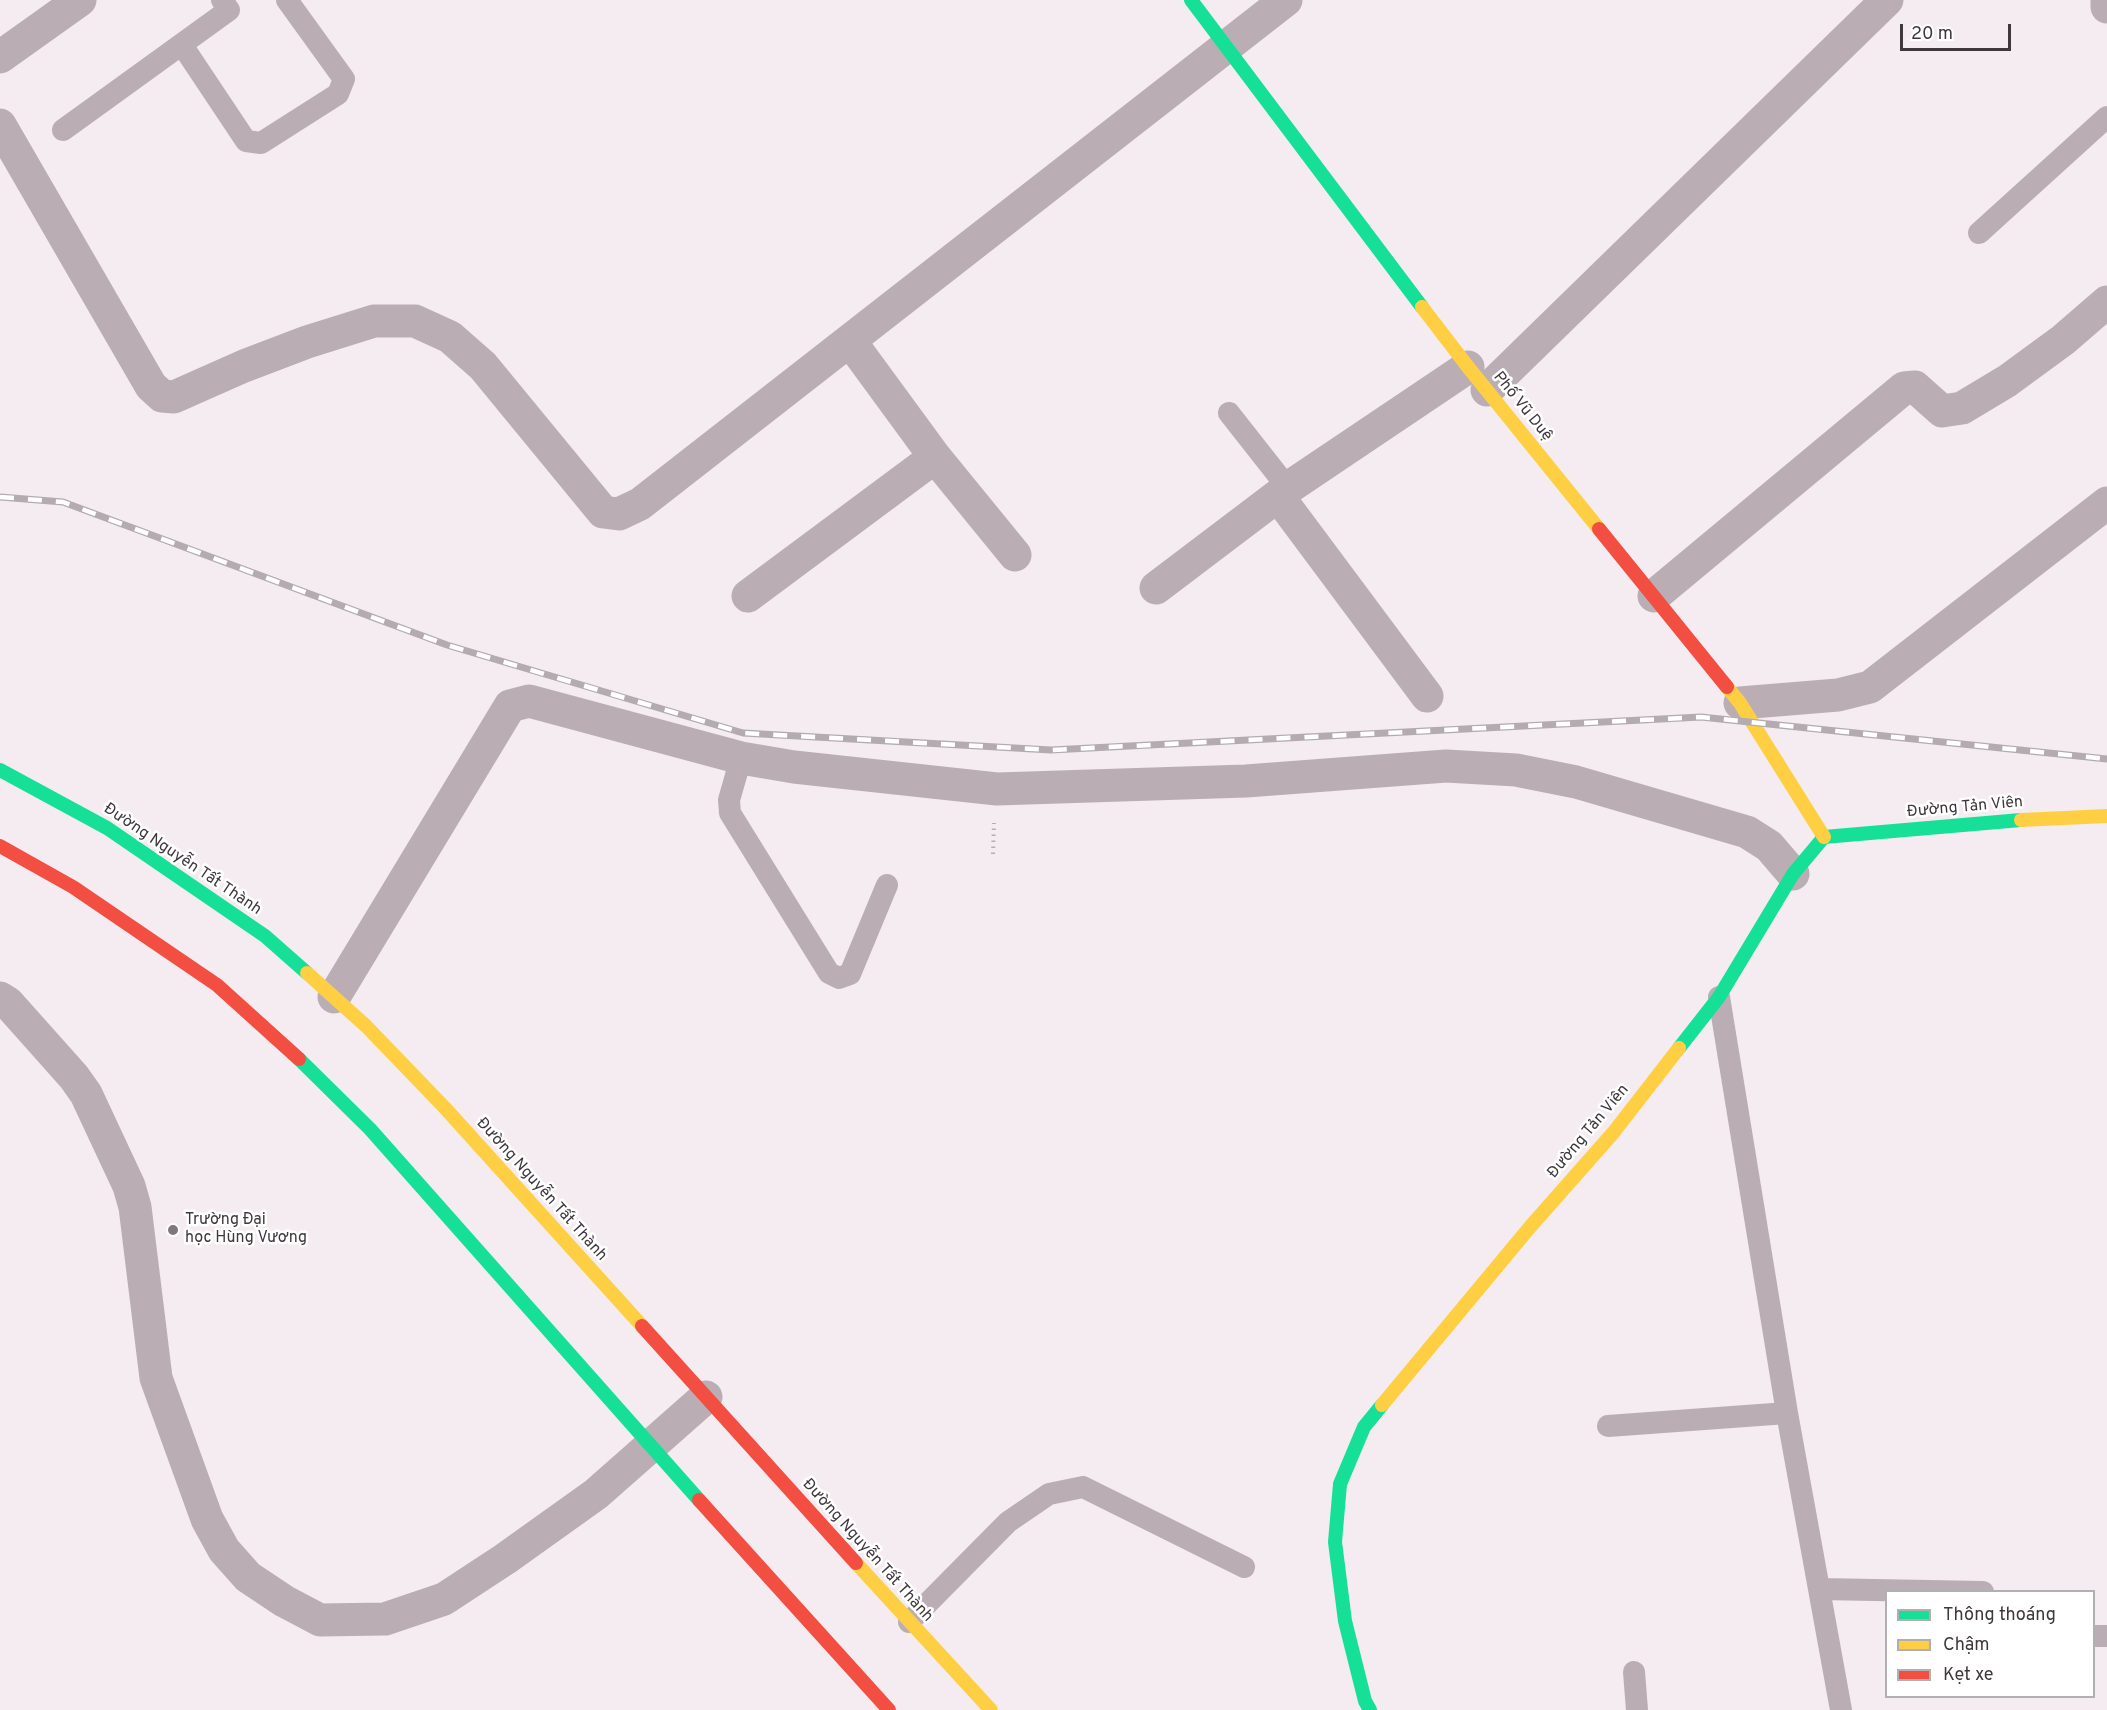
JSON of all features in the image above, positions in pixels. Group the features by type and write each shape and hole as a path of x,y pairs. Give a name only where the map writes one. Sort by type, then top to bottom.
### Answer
{"main road":[{"name":"Phố Vũ Duệ","path":"1191,0 1478,379 1740,703 1824,837"},
{"name":"Đường Nguyễn Tất Thành","path":"0,770 107,828 255,929 366,1026 445,1108 991,1710"},
{"name":"Đường Tản Viên","path":"1370,1710 1365,1701 1345,1621 1335,1542 1340,1484 1364,1427 1530,1227 1613,1132 1719,997 1793,874 1824,837 1998,821 2107,816"},
{"path":"0,846 73,887 217,985 318,1076 370,1129 650,1446 889,1710"}],"street":[{"path":"0,57 80,0"},
{"path":"0,125 151,386 162,396 174,397 286,350 374,321 415,321 450,337 483,366 603,512 619,514 640,504 1286,0"},
{"path":"1156,588 1283,492 1478,379 1887,0"},
{"path":"2107,0 2107,7"},
{"path":"1654,596 1904,388 1915,387 1942,411 1962,408 2007,381 2063,340 2107,302"},
{"path":"850,341 935,456 1015,555"},
{"path":"748,596 935,456"},
{"path":"1283,492 1427,696"},
{"path":"1740,703 1838,695 1870,687 2107,503"},
{"path":"334,997 510,706 529,700 741,758 794,767 997,789 1246,781 1446,766 1516,770 1576,782 1747,832 1768,846 1793,874"},
{"path":"0,998 8,1003 74,1077 86,1094 129,1186 135,1207 156,1378 207,1519 224,1550 248,1577 284,1601 320,1620 385,1619 444,1599 596,1494 706,1397"}],"lane":[{"path":"182,45 246,141 261,143 338,94 344,79 287,0"},
{"path":"63,130 182,45 232,4"},
{"path":"1979,233 2107,117"},
{"path":"1229,413 1283,492"},
{"path":"741,758 729,800 730,813 829,973 839,978 850,974 887,885"},
{"path":"1719,997 1787,1413 1841,1710"},
{"path":"1608,1426 1787,1413"},
{"path":"909,1622 1008,1522 1049,1494 1083,1487 1244,1567"},
{"path":"1820,1589 1885,1590"},
{"path":"1634,1672 1637,1710"}],"railway":[{"path":"0,497 63,502 447,645 743,733 1051,750 1701,717 2107,759"}],"traffic: fast":[{"path":"1191,0 1422,307"},
{"path":"0,770 107,828 265,936 307,973"},
{"path":"1679,1048 1719,997 1793,874 1824,837 2021,820"},
{"path":"299,1059 370,1129 699,1500"},
{"path":"1370,1710 1365,1701 1345,1621 1335,1542 1340,1484 1364,1427 1382,1405"}],"traffic: slow":[{"path":"1422,307 1599,529"},
{"path":"1727,687 1740,703 1824,837"},
{"path":"2021,820 2107,816"},
{"path":"307,973 366,1026 445,1108 642,1326"},
{"path":"1382,1405 1530,1227 1613,1133 1679,1048"},
{"path":"856,1563 991,1710"}],"traffic: jam":[{"path":"1599,529 1727,687"},
{"path":"0,846 73,887 217,985 299,1059"},
{"path":"642,1326 856,1563"},
{"path":"699,1500 889,1710"}],"place":[{"name":"Trường Đại học Hùng Vương","path":"173,1230"}]}
